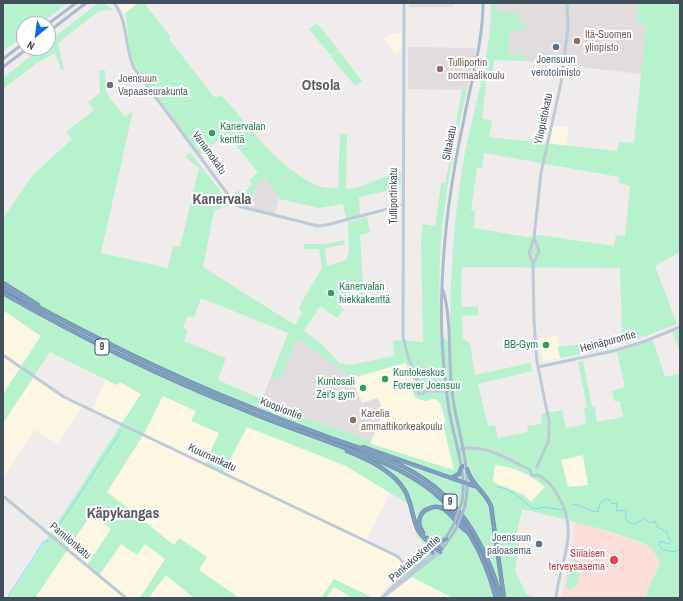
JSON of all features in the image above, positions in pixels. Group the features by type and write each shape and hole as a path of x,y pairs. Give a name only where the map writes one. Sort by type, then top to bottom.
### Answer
{"highway":[{"path":"3,283 34,302 43,310"},
{"name":"Kuopiontie","path":"3,288 113,347 163,370 244,405 389,460 413,472 435,488 456,508 482,546 492,568 502,598"},
{"name":"Kuopiontie","path":"3,293 74,333 161,374 242,409 387,464 423,484 452,511 469,533 483,560 496,598"},
{"path":"338,445 342,449 380,468 398,482 411,502 418,530 439,550"},
{"path":"356,447 363,447 450,476 480,489"},
{"path":"450,476 457,476 462,466"},
{"path":"467,469 470,479 486,496 493,512 502,598"},
{"path":"439,550 422,531 419,523 421,515 429,508 440,508 446,511 464,530 469,533"},
{"path":"426,539 433,553"},
{"path":"432,541 438,543 446,539"}],"main road":[{"path":"56,18 76,3"},
{"path":"56,26 86,3"},
{"name":"Siltakatu","path":"466,483 446,391 443,351 442,287 449,200 480,42 483,3"},
{"path":"3,59 16,49"},
{"path":"3,67 17,56"},
{"name":"Siltakatu","path":"442,287 448,309 452,391 467,469 466,483"},
{"name":"Pankakoskentie","path":"439,550 453,526 462,502 466,483"},
{"name":"Pankakoskentie","path":"439,550 456,529 465,506 466,483"}],"street":[{"name":"Vanamokatu","path":"114,3 123,18 128,53 134,68 235,204 318,226 403,205"},
{"name":"Tulliportinkatu","path":"404,3 403,336 408,357 420,387"},
{"name":"Yliopistokatu","path":"537,467 548,442 549,433 538,368 534,321 533,264 529,253 534,238 541,178 561,83 568,27 567,3"},
{"name":"Yliopistokatu","path":"533,264 539,251 534,238"},
{"name":"Heinäpurontie","path":"538,368 599,355 640,343 680,327"},
{"name":"Kuurnankatu","path":"3,355 64,397 397,556 413,572"},
{"path":"425,391 423,387 420,387 418,390 419,394 423,394 425,391 452,391"},
{"path":"458,450 469,446 487,449 530,470 532,476 538,475 548,482 555,491 563,504 568,522 568,550 556,598"},
{"path":"530,470 532,467 537,467 540,472 538,475"},
{"name":"Pamilonkatu","path":"3,496 126,598"},
{"name":"Pankakoskentie","path":"413,572 433,553 439,550"},
{"name":"Pankakoskentie","path":"383,598 439,550"}],"shaded area":[{"path":"117,3 138,3 125,13"},
{"path":"409,3 456,3 452,7 409,7"},
{"name":"Itä-Suomen yliopisto","path":"498,3 638,3 637,23 646,25 642,74 525,61 525,55 508,53 510,30 525,30 519,23 497,12"},
{"path":"392,33 402,33 401,51 396,55 384,39"},
{"name":"Tulliportin normaalikoulu","path":"408,47 476,48 467,90 408,89"},
{"path":"553,126 568,127 567,146 548,144"},
{"path":"265,177 279,197 275,214 249,208 257,184"},
{"path":"3,310 41,336 3,394"},
{"path":"557,336 560,358 542,361 539,338"},
{"path":"297,339 349,375 362,403 378,398 381,406 380,420 371,441 300,416 262,400 271,376 280,379"},
{"path":"406,363 414,383 412,386 414,397 416,399 436,399 440,403 446,423 443,425 454,470 371,444 380,420 362,403 354,382 355,377"},
{"path":"34,377 82,406 58,444 34,430 3,478 3,423"},
{"path":"106,379 117,385 120,382 142,394 122,425 92,410"},
{"path":"163,396 196,411 192,421 219,433 205,464 223,472 247,427 346,466 390,493 366,540 411,563 377,598 372,598 334,579 321,598 239,598 199,570 207,557 179,538 174,545 107,492 145,432"},
{"path":"583,455 588,485 568,487 561,460"},
{"path":"495,465 517,469 537,480 545,487 531,502 524,495 495,483 493,480"},
{"path":"92,513 111,529 88,565 100,575 122,544 145,544 165,559 140,598 35,598"},
{"name":"Siilaisen terveysasema","path":"575,521 652,548 660,562 646,594 647,598 561,598 573,544"},
{"path":"165,575 194,598 149,598"},
{"path":"412,577 453,598 387,598"},
{"path":"334,587 352,598 326,598"}],"green space":[{"path":"3,3 68,3 51,16 16,16 16,42 3,51"},
{"path":"98,3 104,3 113,10 99,11 58,43 64,70 61,70 56,56 56,36"},
{"path":"138,3 144,3 171,37 169,39 214,97 222,96 266,147 292,170 319,186 326,188 338,188 340,134 347,134 346,189 361,186 388,176 402,173 400,188 359,197 360,215 346,219 343,204 319,208 280,199 265,177 257,184 249,208 240,206 231,197 240,190 245,192 252,184 249,180 258,173 227,133 200,155 134,64 130,52 125,13"},
{"path":"491,3 498,3 497,12 520,13 519,23 525,24 525,30 510,30 508,53 525,55 525,61 494,60 492,75 487,75 482,119 492,120 489,137 617,151 619,142 634,143 646,25 637,23 638,3 680,3 680,252 655,266 677,324 619,344 560,358 558,347 607,341 622,332 620,268 462,267 461,293 462,307 478,306 478,315 462,316 463,339 470,343 475,375 530,363 532,371 478,384 488,426 495,425 498,438 528,432 527,426 542,424 541,414 562,410 566,428 586,424 584,408 587,407 578,362 583,361 592,407 595,407 597,422 623,417 620,401 614,401 612,391 625,387 617,352 653,340 665,377 680,373 680,598 647,598 646,594 660,563 652,549 644,544 612,532 522,509 516,537 520,538 515,571 527,595 538,598 453,598 412,577 417,573 411,563 428,549 417,536 408,504 346,466 247,427 223,473 205,464 219,433 191,421 196,411 163,396 145,432 107,492 174,545 179,538 207,557 199,570 239,598 194,598 166,575 149,598 140,598 165,559 145,544 137,555 121,544 99,575 87,565 111,529 92,513 35,598 8,598 141,394 120,382 117,385 50,352 3,423 3,394 41,336 3,310 3,218 32,176 72,139 66,132 94,110 88,102 100,93 99,70 105,70 106,93 125,117 133,111 101,253 168,268 173,246 180,247 199,168 185,157 190,152 231,205 214,211 203,267 295,325 302,313 299,307 322,268 319,249 304,249 304,244 324,244 345,240 344,245 325,248 327,266 346,260 349,252 348,222 367,217 370,232 360,235 364,301 360,300 359,289 350,289 339,305 344,309 337,318 320,306 304,331 321,343 339,363 350,365 394,356 393,341 400,340 423,342 421,241 423,224 435,226 441,183 445,183 452,151 447,148 449,140 453,140 462,90 467,90 449,176 440,256 440,339 443,337 450,343 452,274 457,204 464,158 485,61","holes":["484,153 619,177 619,183 630,186 625,236 616,235 614,246 540,235 527,237 474,228 475,212 471,210 477,167 482,168","201,298 288,333 271,376 280,380 297,339 349,375 354,382 355,377 406,363 414,383 412,386 416,397 420,400 427,401 435,399 441,405 446,423 443,424 454,470 371,444 371,441 300,416 218,380 226,358 184,341 188,331 183,327 188,316 194,317","583,455 588,485 568,487 561,460","495,465 509,467 522,472 534,478 545,487 531,502 524,495 495,483 493,480"]},
{"path":"317,23 339,50 331,56 309,29"},
{"path":"339,51 362,81 355,86 331,57"},
{"path":"31,56 50,56 37,63 3,89 3,78"},
{"path":"679,330 680,332 680,351 672,332"},
{"path":"611,557 615,557 618,562 615,567 611,567 608,564 608,560"},
{"path":"573,559 578,561 581,566 577,586 568,589 565,587"},
{"path":"334,579 373,598 352,598 334,587 326,598 321,598"}],"waterway":[{"path":"53,534 122,430"},
{"path":"497,487 512,492 534,509 544,507 562,510"},
{"path":"573,505 576,504 598,512 600,503 606,499 609,499 612,504 617,503 617,511 627,510 625,518 628,522 636,524 644,518 649,523 655,521 657,527 666,531 671,542 668,544 660,541 659,544 663,550 676,552 680,548"},
{"path":"7,598 44,541 49,541"}],"place":[{"name":"Itä-Suomen yliopisto","path":"577,41"},
{"name":"Joensuun verotoimisto","path":"556,47"},
{"name":"Tulliportin normaalikoulu","path":"440,69"},
{"name":"Joensuun Vapaaseurakunta","path":"110,85"},
{"name":"Kanervalan kenttä","path":"212,133"},
{"name":"Kanervalan hiekkakenttä","path":"331,293"},
{"name":"BB-Gym","path":"546,345"},
{"name":"Kuntokeskus Forever Joensuu","path":"385,379"},
{"name":"Kuntosali Zei's gym","path":"363,388"},
{"name":"Karelia ammattikorkeakoulu","path":"353,420"},
{"name":"Joensuun paloasema","path":"539,544"},
{"name":"Siilaisen terveysasema","path":"614,560"}],"district":[{"name":"Otsola","path":"321,86"},
{"name":"Kanervala","path":"222,200"},
{"name":"Käpykangas","path":"123,514"}]}
